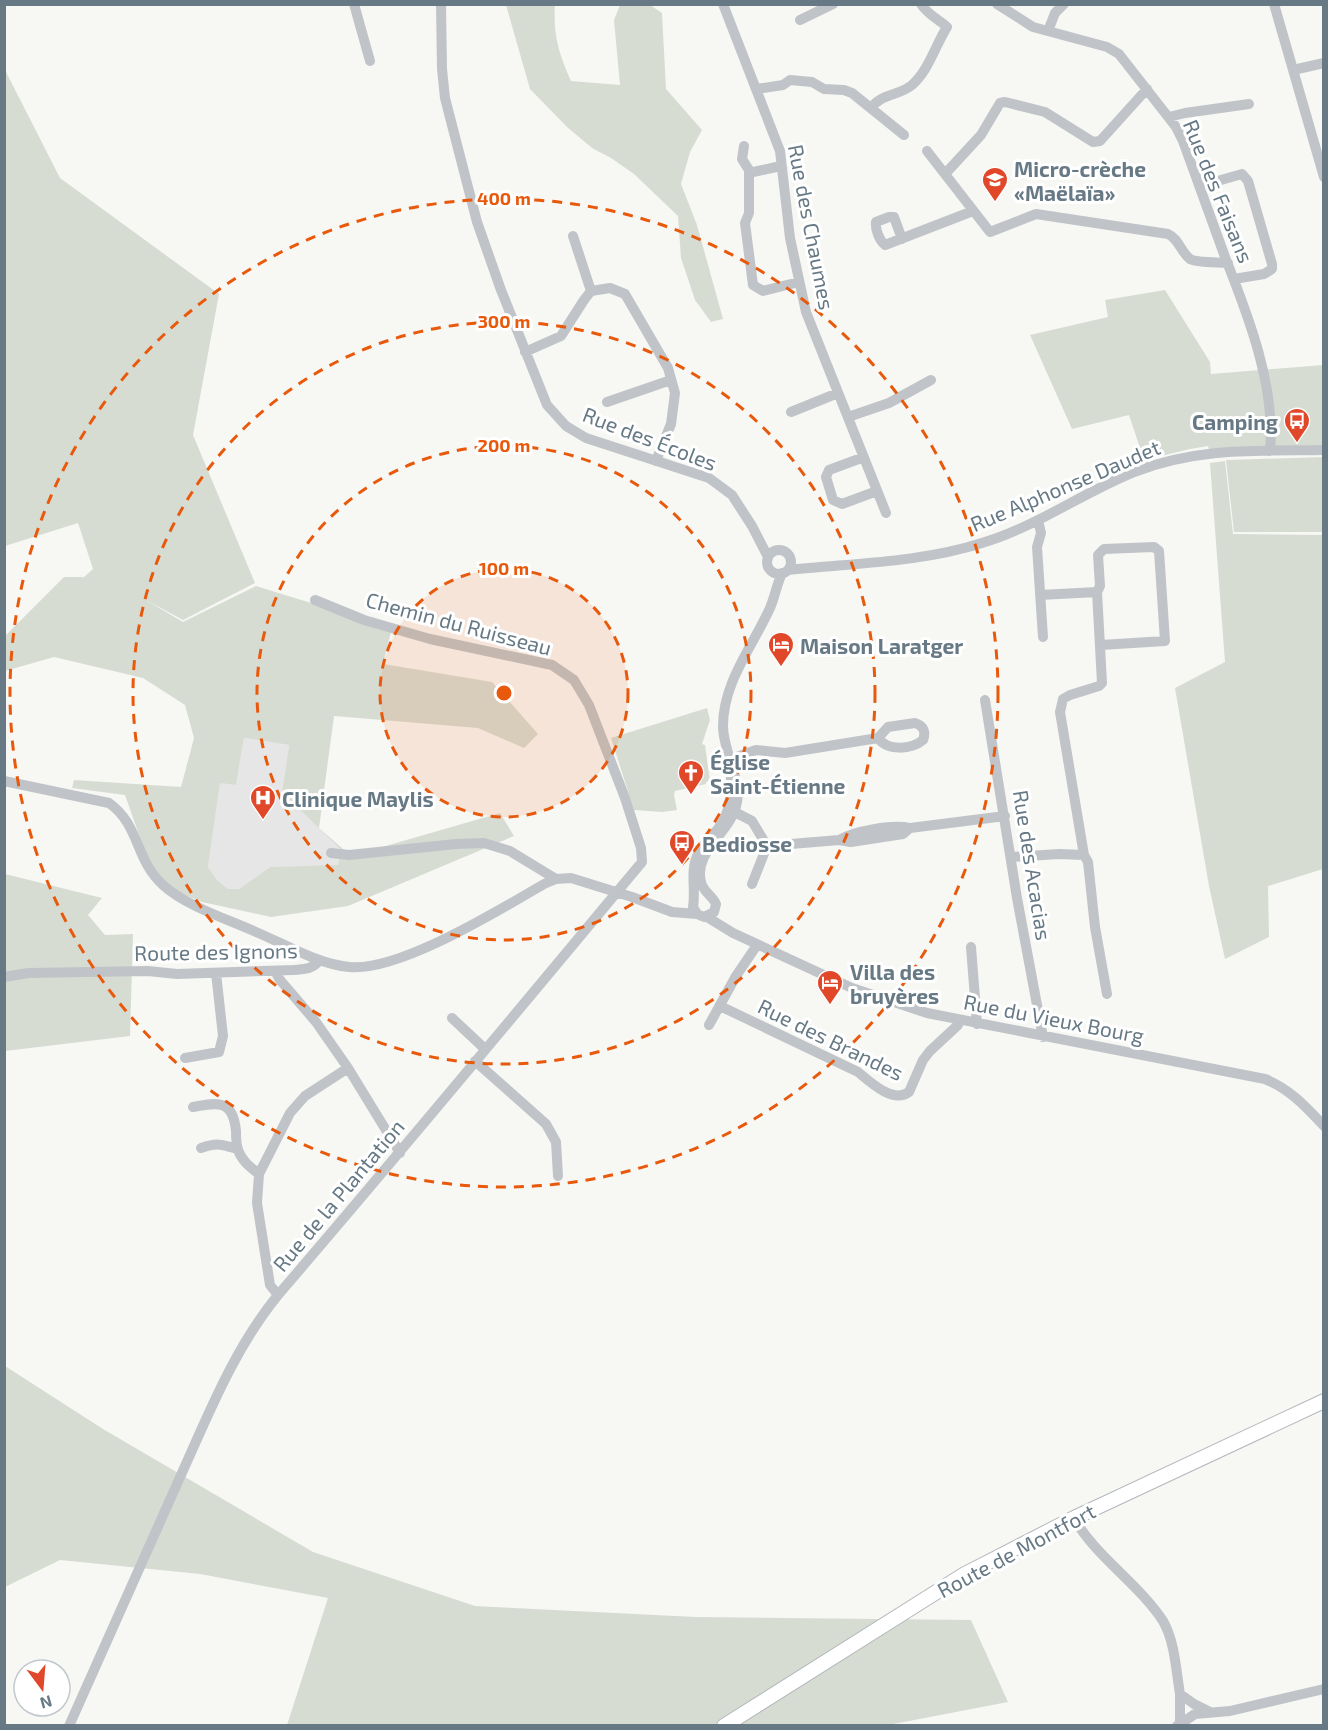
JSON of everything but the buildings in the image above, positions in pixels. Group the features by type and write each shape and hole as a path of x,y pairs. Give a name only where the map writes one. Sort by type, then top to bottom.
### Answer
{"main road":[{"name":"Route de Montfort","path":"724,1725 965,1574 1074,1518 1323,1401"}],"street":[{"path":"354,4 370,61"},
{"name":"Rue des Écoles","path":"441,4 445,98 477,222 547,405 566,426 586,438 709,478 732,495 772,554"},
{"name":"Rue des Chaumes","path":"723,4 780,151 790,238 806,312 886,513"},
{"path":"800,20 833,4"},
{"path":"871,108 877,100 914,84 934,54 935,46 946,27 921,4"},
{"name":"Rue des Faisans","path":"997,4 1033,27 1107,47 1119,54 1169,117 1183,141 1234,279 1269,391 1272,415 1270,451"},
{"path":"1048,31 1055,13 1064,4"},
{"path":"1274,4 1323,177"},
{"path":"1293,70 1323,63"},
{"path":"757,89 783,85 790,80 812,82 824,89 844,90 852,93 904,135"},
{"path":"945,174 981,135 1000,103 1005,102 1046,112 1093,142 1100,141 1147,89"},
{"path":"1169,117 1249,104"},
{"path":"744,146 742,159 749,173 749,213 745,223 753,285 763,291 799,282"},
{"path":"927,151 990,232 1036,214 1168,234 1174,237 1189,258 1194,261 1228,263"},
{"path":"749,173 781,166"},
{"path":"1200,186 1242,174 1248,181 1272,269 1264,273 1234,279"},
{"path":"902,238 973,211"},
{"path":"573,236 591,291"},
{"path":"525,352 561,336 591,291 610,288 625,294 668,368 675,393 671,424 656,461"},
{"path":"607,402 671,380"},
{"path":"848,417 889,403 931,380"},
{"path":"791,411 838,393"},
{"name":"Rue Alphonse Daudet","path":"785,572 945,553 999,538 1114,480 1179,458 1203,453 1323,450"},
{"path":"864,457 829,470 826,477 833,500 842,504 877,491"},
{"path":"1038,520 1041,533 1037,547 1043,637"},
{"path":"1101,645 1165,641 1159,551 1154,547 1104,549 1098,555 1100,586 1097,592 1102,683 1100,686 1070,695 1063,699 1060,705 1084,855 1088,862 1095,927 1107,994"},
{"path":"331,853 349,855 456,843 484,843 510,851 556,879 571,878 672,912 681,913 702,909 715,901 708,895 700,881 702,861 708,849 726,829 738,795 723,734 727,700 743,659 791,564 790,558 783,550 772,554 767,564 770,570 774,573 785,572"},
{"name":"Rue Alphonse Daudet","path":"790,558 822,567"},
{"path":"764,620 770,570"},
{"path":"1040,595 1097,592"},
{"name":"Chemin du Ruisseau","path":"315,600 364,620 430,639 552,665 574,680 590,705 641,848 642,862 617,893"},
{"name":"Rue des Acacias","path":"985,700 1043,1037"},
{"path":"730,764 756,750 785,753 878,738"},
{"path":"4,781 109,803 120,810 128,821 146,865 155,878 169,890 217,915 320,960"},
{"path":"702,909 694,869 696,857 732,811"},
{"path":"732,811 752,821 767,846"},
{"path":"767,846 839,840 851,842 903,834 910,828 1005,816"},
{"path":"752,884 767,846"},
{"path":"1011,857 1084,855"},
{"name":"Route des Ignons","path":"4,977 28,973 117,971 177,974 275,971 308,969 314,967 320,960 351,968 384,963 448,937 556,879"},
{"name":"Rue de la Plantation","path":"69,1725 230,1368 252,1329 278,1295 617,893"},
{"path":"702,909 701,895 708,895"},
{"name":"Rue du Vieux Bourg","path":"702,909 733,933 852,988 927,1013 1266,1080 1281,1086 1298,1098 1323,1126"},
{"path":"709,1025 736,976 757,945"},
{"path":"971,947 977,1024"},
{"path":"275,971 316,1022 348,1068 400,1153"},
{"path":"185,1058 219,1052 223,1036 216,973"},
{"name":"Rue des Brandes","path":"720,1006 858,1072 870,1083 897,1096 904,1096 909,1092 923,1060 958,1025 960,1020"},
{"path":"452,1018 485,1049"},
{"path":"475,1061 546,1124 556,1142 558,1176"},
{"path":"278,1295 270,1285 266,1262 257,1203 259,1174 290,1113 305,1096 348,1068"},
{"path":"193,1107 214,1103 224,1105 231,1112 238,1149 245,1163 259,1174"},
{"path":"201,1148 217,1143 238,1149"},
{"path":"1074,1518 1086,1536 1145,1598 1163,1622 1171,1639 1180,1694 1179,1724"},
{"path":"1179,1724 1196,1714 1230,1711 1323,1689"},
{"path":"1180,1694 1210,1712"}],"shaded area":[{"path":"506,5 555,5 558,44 571,81 620,85 614,20 620,5 650,5 662,13 666,89 702,130 690,152 681,184 697,225 723,319 711,322 695,300 681,258 678,216 634,174 592,148 567,127 530,89"},
{"path":"4,68 60,178 219,294 193,435 255,583 183,620 144,599 183,622 256,586 392,628 383,664 492,682 538,734 524,748 478,728 334,716 319,828 351,856 500,813 514,836 348,906 271,917 202,902 171,889 149,863 125,795 72,788 74,780 181,787 194,738 185,705 143,678 54,657 5,671 5,636 64,577 84,577 93,569 78,523 5,546","holes":["244,738 289,745 282,792 341,850 338,865 270,867 239,889 228,889 217,880 208,867 220,783 236,785"]},
{"path":"1165,290 1210,362 1211,374 1323,365 1323,448 1209,450 1208,446 1144,460 1129,415 1072,429 1030,335 1108,317 1105,300"},
{"path":"1323,457 1323,532 1234,532 1226,460"},
{"path":"1225,461 1233,534 1324,535 1323,869 1268,886 1269,937 1225,959 1209,886 1175,688 1225,662 1210,463"},
{"path":"707,708 710,720 702,744 705,745 710,781 675,791 677,810 662,812 634,810 611,738"},
{"name":"Clinique Maylis","path":"244,738 289,745 282,792 341,850 338,866 270,867 239,889 228,889 217,880 208,867 220,782 236,785"},
{"path":"5,874 102,898 88,915 105,935 133,934 130,1036 5,1051"},
{"path":"5,1366 103,1429 313,1552 475,1606 696,1617 971,1620 1008,1702 883,1726 287,1725 328,1598 200,1574 60,1560 5,1587"}],"place":[{"name":"Micro-crèche «Maëlaïa»","path":"995,203"},
{"name":"Camping","path":"1297,444"},
{"name":"Maison Laratger","path":"781,668"},
{"name":"Église Saint-Étienne","path":"691,796"},
{"name":"Clinique Maylis","path":"263,821"},
{"name":"Bediosse","path":"682,866"},
{"name":"Villa des bruyères","path":"830,1006"}]}
